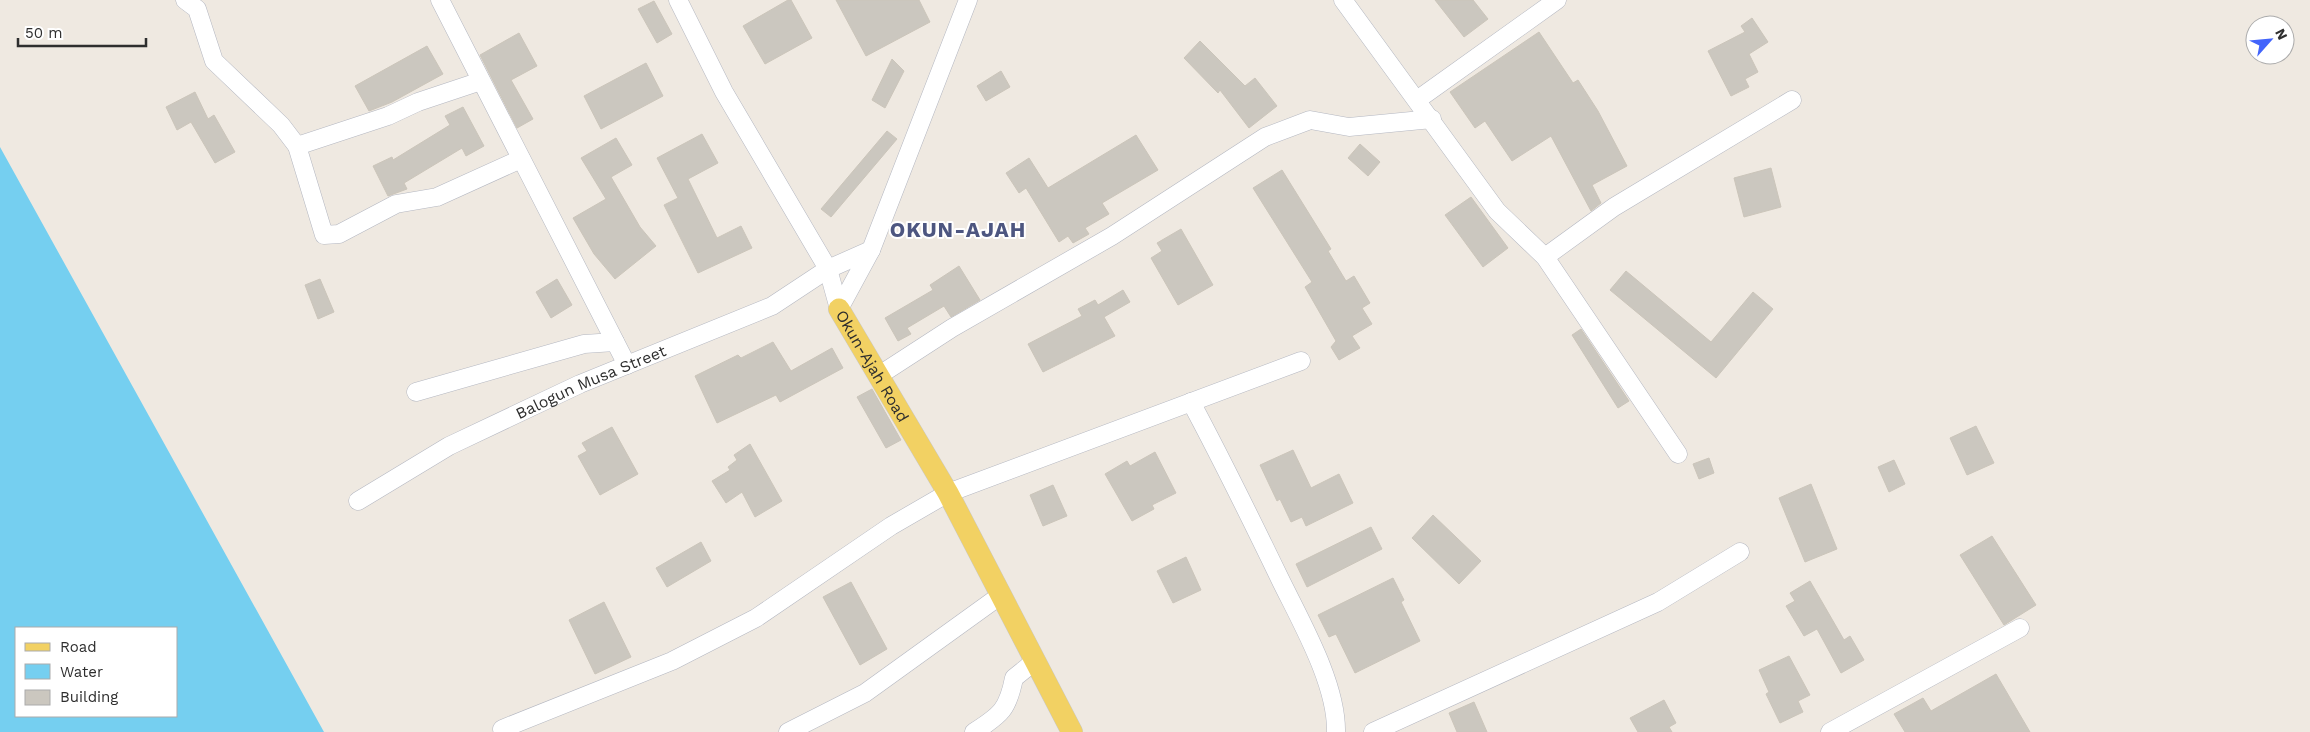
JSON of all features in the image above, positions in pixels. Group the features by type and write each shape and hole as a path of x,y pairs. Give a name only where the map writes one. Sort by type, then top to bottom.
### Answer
{"main road":[{"name":"Okun-Ajah Road","path":"839,309 948,493 1072,732"}],"street":[{"path":"185,0 197,10 214,61 281,125 297,146 324,235 340,234 396,204 437,197 521,159"},
{"path":"440,0 627,365"},
{"name":"Okun-Ajah Road","path":"678,0 724,92 828,269 839,309"},
{"path":"839,309 871,250 968,0"},
{"path":"1343,0 1432,119 1497,211 1545,257 1678,454"},
{"path":"1417,100 1557,0"},
{"path":"297,146 388,116 418,102 481,81"},
{"path":"1545,257 1614,207 1792,100"},
{"path":"878,376 952,328 1112,236 1265,137 1310,120 1349,127 1432,119"},
{"name":"Balogun Musa Street","path":"358,501 449,446 580,384 772,306 828,269 871,250"},
{"path":"416,392 584,344 615,342"},
{"path":"502,729 672,661 748,622 891,526 948,493 1301,361"},
{"path":"1191,402 1318,657 1336,716 1336,732"},
{"path":"1373,732 1658,602 1740,552"},
{"path":"788,732 865,693 1001,595"},
{"path":"1830,732 2020,628"},
{"path":"974,732 999,716 1010,698 1014,678 1035,661"}],"water":[{"path":"0,147 324,732 0,732"}],"building":[{"path":"791,0 812,38 765,64 743,26"},
{"path":"836,0 919,0 930,22 866,56"},
{"path":"1435,0 1473,0 1488,19 1464,37"},
{"path":"654,1 672,34 657,43 638,9"},
{"path":"1752,18 1768,42 1749,54 1758,72 1745,79 1749,87 1731,96 1708,51 1745,32 1741,26"},
{"path":"1539,32 1573,83 1578,80 1598,111 1627,166 1592,185 1601,203 1591,211 1551,136 1512,161 1485,121 1475,128 1450,92"},
{"path":"519,33 537,66 511,80 533,119 517,128 480,55"},
{"path":"1200,41 1245,86 1255,78 1277,106 1249,128 1220,90 1218,93 1184,58"},
{"path":"427,46 443,74 392,102 369,111 355,86"},
{"path":"892,59 904,71 885,108 872,100"},
{"path":"646,63 663,96 601,129 584,96"},
{"path":"1001,71 1010,87 986,101 977,86"},
{"path":"195,92 208,119 214,115 235,152 215,163 191,122 177,130 166,107"},
{"path":"463,107 484,146 466,156 462,148 404,183 407,189 388,196 373,166 392,157 393,160 450,125 445,116"},
{"path":"887,131 897,139 831,217 821,209"},
{"path":"702,134 718,163 688,179 717,238 741,226 752,248 698,273 664,205 678,198 657,158"},
{"path":"1136,135 1158,170 1102,203 1109,214 1085,228 1089,234 1073,243 1068,236 1059,242 1026,188 1019,193 1006,173 1029,158 1048,188"},
{"path":"616,138 632,165 611,177 640,227 656,246 615,279 594,254 573,218 606,199 581,158"},
{"path":"1360,144 1380,162 1368,176 1348,158"},
{"path":"1771,168 1781,207 1744,217 1734,178"},
{"path":"1282,170 1331,249 1328,251 1346,281 1354,276 1370,303 1362,308 1372,324 1352,336 1360,348 1339,360 1331,347 1336,341 1305,287 1312,282 1253,188"},
{"path":"1471,197 1508,248 1483,267 1445,215"},
{"path":"1181,229 1213,285 1178,305 1151,258 1162,251 1157,243"},
{"path":"959,266 980,300 951,317 944,306 907,328 911,334 898,341 885,318 933,290 930,285"},
{"path":"1626,271 1711,342 1753,292 1773,309 1716,378 1610,290"},
{"path":"320,279 334,312 318,319 305,285"},
{"path":"557,279 572,305 551,318 536,292"},
{"path":"1123,290 1130,302 1104,317 1115,336 1043,372 1028,344 1082,316 1078,309 1095,300 1098,305"},
{"path":"1581,329 1629,401 1618,408 1572,335"},
{"path":"773,342 791,371 832,348 843,368 780,402 776,395 717,423 695,376 738,355 741,358"},
{"path":"872,389 901,440 886,448 857,397"},
{"path":"1976,426 1994,463 1967,475 1950,438"},
{"path":"612,427 638,474 600,495 578,456 587,451 582,443"},
{"path":"750,444 782,501 755,517 742,492 726,503 712,481 730,470 728,467 737,460 734,455"},
{"path":"1293,450 1311,488 1339,474 1353,503 1306,526 1302,517 1291,522 1280,499 1277,501 1260,465"},
{"path":"1155,452 1176,493 1152,505 1154,509 1132,521 1105,474 1127,461 1130,466"},
{"path":"1709,458 1714,473 1699,479 1693,464"},
{"path":"1894,460 1905,484 1889,492 1878,467"},
{"path":"1811,484 1837,549 1805,562 1779,498"},
{"path":"1053,485 1067,516 1043,526 1030,495"},
{"path":"1433,515 1481,561 1459,584 1412,538"},
{"path":"1371,527 1382,549 1307,587 1296,564"},
{"path":"1992,536 2036,605 2004,625 1960,555"},
{"path":"701,542 711,561 667,587 656,568"},
{"path":"1186,557 1201,590 1173,603 1157,571"},
{"path":"1393,578 1404,600 1401,602 1420,641 1355,673 1336,634 1329,637 1318,615"},
{"path":"1810,581 1844,640 1850,636 1864,660 1841,673 1817,629 1804,636 1786,606 1795,601 1790,593"},
{"path":"851,582 887,649 860,665 823,597"},
{"path":"604,602 631,657 595,674 569,620"},
{"path":"1789,656 1810,695 1798,701 1803,712 1780,723 1766,694 1769,692 1759,670"},
{"path":"1996,674 2030,732 1905,732 1894,714 1923,698 1931,711"},
{"path":"1664,700 1676,723 1669,727 1672,732 1638,732 1630,718"},
{"path":"1474,702 1487,732 1457,732 1449,713"}],"district":[{"name":"OKUN-AJAH","path":"958,229"}]}
